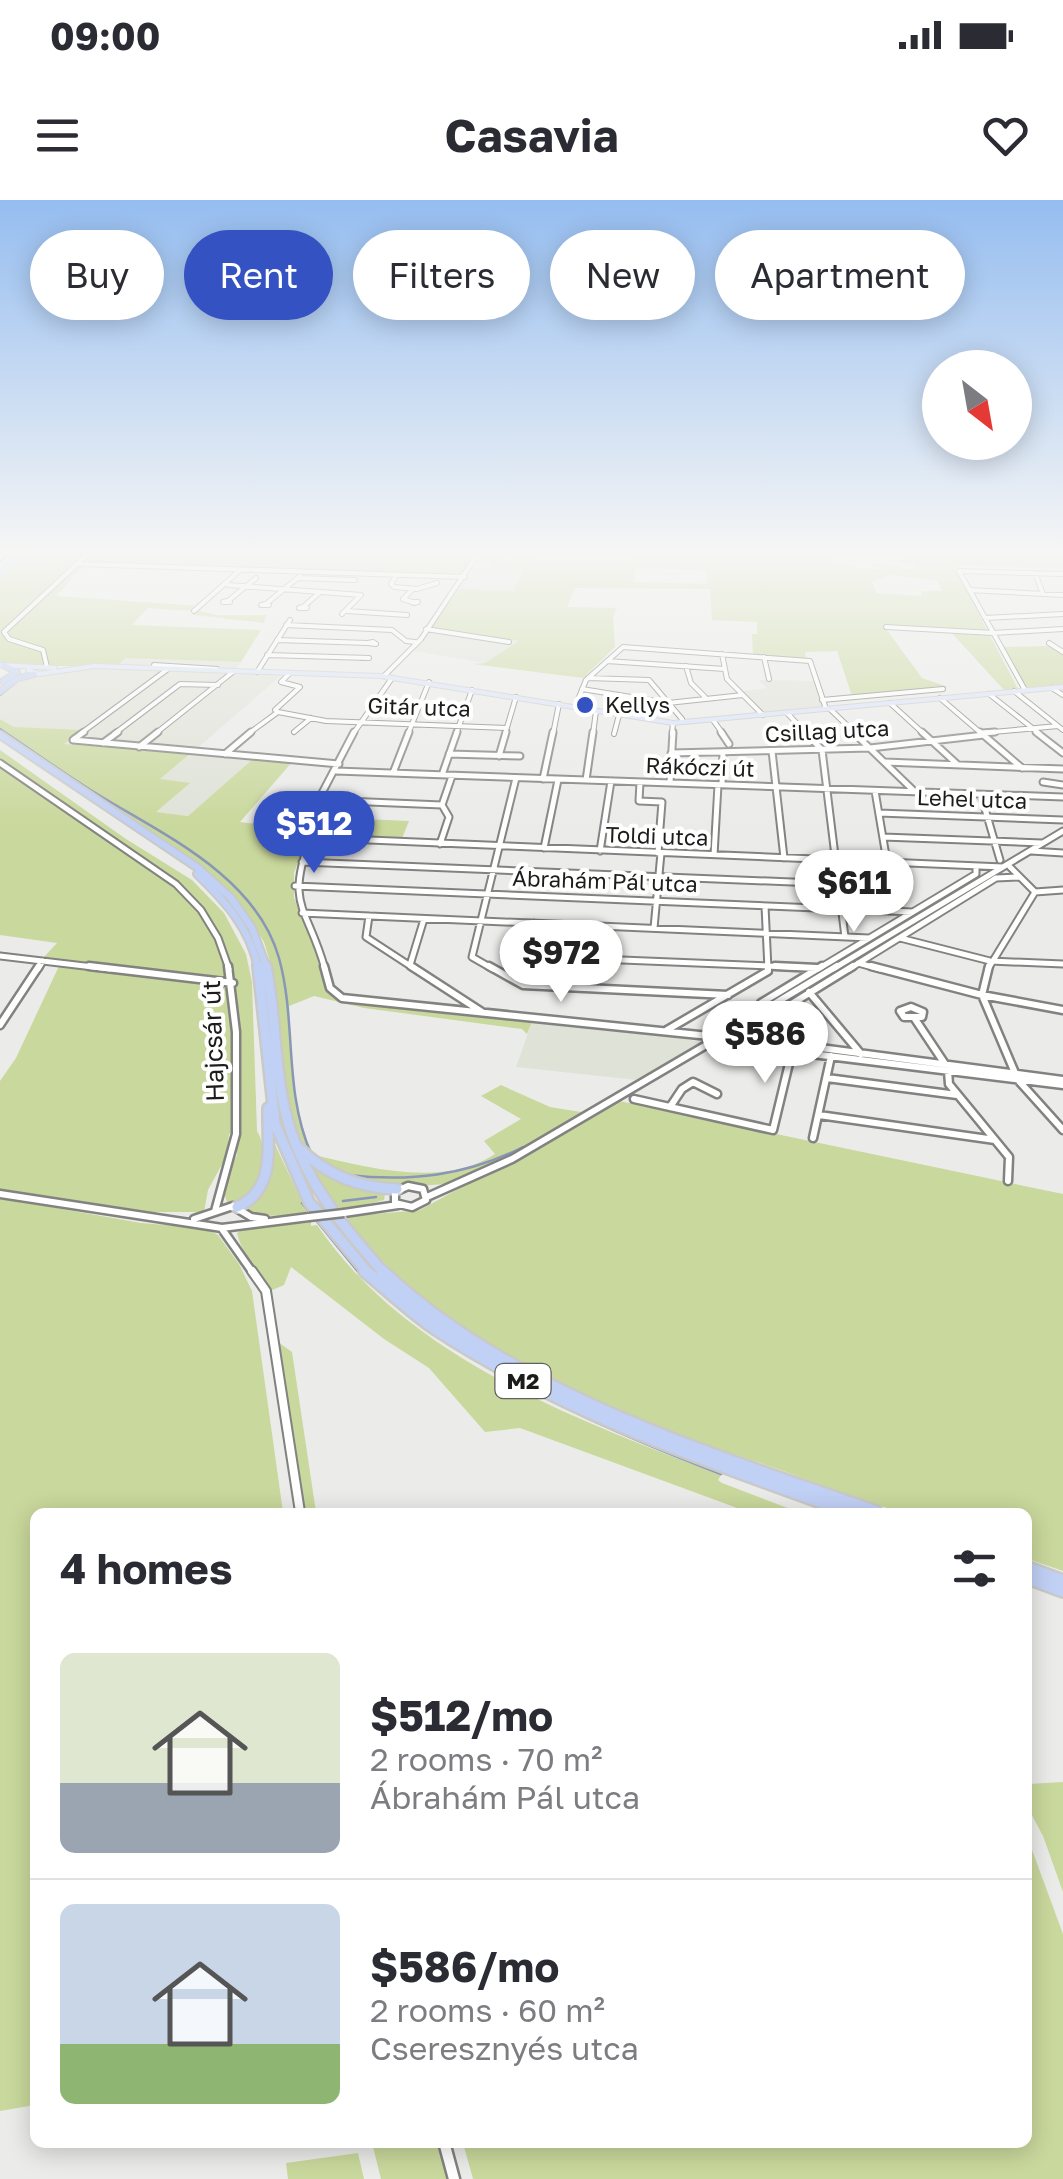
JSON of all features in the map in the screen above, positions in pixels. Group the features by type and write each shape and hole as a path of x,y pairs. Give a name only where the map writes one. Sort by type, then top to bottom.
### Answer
{"highway":[{"path":"1,665 17,672 2,681"},
{"path":"2,681 33,670"},
{"path":"0,691 33,670"},
{"name":"M2","path":"0,738 192,870 229,905 253,943 260,971 270,1095 286,1153 318,1212 368,1272 422,1317 489,1362 578,1409 838,1508"},
{"name":"M2","path":"0,738 220,884 252,922 270,969 278,1078 293,1142 318,1191 360,1246 406,1291 464,1334 538,1378 638,1423 865,1508"},
{"path":"239,1209 256,1199 265,1181 270,1095"},
{"path":"293,1142 310,1161 331,1175 395,1193"},
{"path":"1032,1569 1063,1580"},
{"path":"1032,1579 1063,1591"}],"main road":[{"path":"1,665 33,670 48,666 167,668 392,677 673,722 1063,686"}],"street":[{"path":"26,644 40,648 48,666 33,670"},
{"path":"257,672 274,644"},
{"path":"414,644 359,723 299,837 310,839 296,886 302,913 318,944 330,988 342,998 666,1030 947,1068"},
{"path":"999,644 1025,690"},
{"path":"574,707 588,678 623,647 810,661 828,709 915,792"},
{"path":"722,654 728,679 764,715"},
{"path":"268,655 360,658"},
{"path":"764,657 770,679"},
{"path":"605,661 725,669"},
{"path":"154,665 217,668"},
{"path":"686,666 691,683 706,698"},
{"path":"167,668 74,740 339,764"},
{"path":"139,747 234,671"},
{"path":"225,754 300,686 281,682 290,673"},
{"path":"588,678 648,680 682,719"},
{"path":"393,774 429,682"},
{"path":"102,744 180,684 218,685"},
{"path":"1052,688 1063,695"},
{"path":"582,689 668,703 743,695"},
{"path":"442,775 472,690"},
{"path":"822,700 943,690"},
{"path":"1014,692 1060,728"},
{"path":"989,694 1063,754"},
{"path":"499,756 516,697"},
{"path":"940,698 1022,768"},
{"path":"890,703 958,765"},
{"path":"543,779 559,704"},
{"path":"586,780 596,711"},
{"name":"Gitár utca","path":"273,712 359,723 507,728"},
{"path":"787,713 822,750 845,937"},
{"path":"614,735 618,715"},
{"path":"294,732 311,718"},
{"path":"713,720 729,744"},
{"path":"670,783 673,722"},
{"name":"Csillag utca","path":"671,754 870,748 1060,728"},
{"path":"772,751 784,858"},
{"path":"714,855 723,752"},
{"path":"450,754 520,756"},
{"name":"Hajcsár út","path":"0,762 187,893 220,936 233,983 236,1142 219,1186 212,1224"},
{"path":"885,762 1063,769"},
{"name":"Rákóczi út","path":"336,771 1063,798"},
{"path":"440,844 448,817 442,805 452,776"},
{"path":"516,778 471,955 518,984 728,995"},
{"path":"544,848 558,780"},
{"path":"600,851 611,781"},
{"path":"640,782 638,800 662,802 654,928"},
{"path":"1043,782 1063,785"},
{"path":"876,791 888,862"},
{"path":"981,794 1004,865 1035,892 1063,890"},
{"path":"321,800 442,805"},
{"name":"Lehel utca","path":"879,813 1063,820"},
{"path":"729,1041 1063,831"},
{"path":"883,836 1044,843"},
{"name":"Toldi utca","path":"310,839 1004,865"},
{"path":"1030,851 1063,853"},
{"path":"301,862 840,884"},
{"path":"761,1003 976,874 976,866"},
{"path":"890,871 897,911"},
{"path":"729,1041 996,878 1020,877"},
{"name":"Ábrahám Pál utca","path":"296,886 913,912"},
{"path":"1035,892 990,960 982,995 1018,1077 1063,1130"},
{"path":"766,906 769,968"},
{"path":"302,913 869,938"},
{"path":"369,916 366,937 483,1012"},
{"path":"410,965 424,918"},
{"path":"534,923 532,948 548,957 817,968"},
{"path":"899,937 990,960 1063,964"},
{"path":"0,956 233,983"},
{"path":"0,1025 43,961"},
{"path":"857,963 982,995 1063,1010"},
{"path":"666,1030 769,968"},
{"path":"809,992 862,1055"},
{"path":"916,1019 947,1068 949,1084 1011,1162 1008,1181"},
{"path":"0,1194 222,1228 416,1206 425,1194 533,1148 711,1039"},
{"path":"729,1041 1063,1083"},
{"path":"634,1100 773,1130 792,1051"},
{"path":"814,1138 832,1056"},
{"path":"827,1078 958,1094"},
{"path":"666,1106 694,1082 717,1094"},
{"path":"818,1115 995,1140"},
{"path":"219,1186 222,1199 239,1209 286,1220"},
{"path":"361,1210 414,1186 425,1194"},
{"path":"395,1193 399,1205"},
{"path":"166,1219 239,1209"},
{"path":"236,1252 239,1209"},
{"path":"222,1228 236,1252 263,1283 273,1315 299,1508"},
{"path":"446,2148 454,2179"}],"shaded area":[{"path":"419,644 515,644 485,663 414,651"},
{"path":"111,657 241,662 235,671 284,673 194,751 254,758 188,816 155,812 188,784 159,780 191,752 62,744 80,731 14,727 0,719 0,697 16,684 36,676 93,667"},
{"path":"758,680 814,681 822,708 766,713 743,691 767,688"},
{"path":"532,1022 702,1042 637,1080 516,1067"}],"green space":[{"path":"0,644 252,644 241,662 125,658 117,667 0,665"},
{"path":"514,644 615,644 583,678 473,664 485,663"},
{"path":"752,644 897,644 922,678 948,687 852,696 837,651 805,652 806,660 753,656"},
{"path":"962,644 995,644 1018,689 1004,690"},
{"path":"1050,646 1063,655 1063,685 1026,688 1003,647"},
{"path":"0,719 14,727 82,730 64,744 192,752 160,779 190,783 156,812 188,816 254,758 293,761 240,822 299,829 292,840 306,841 294,873 294,898 315,949 325,990 340,1000 532,1022 527,1034 522,1029 364,1008 314,996 289,1006 297,1101 314,1155 406,1172 453,1170 495,1154 484,1141 521,1119 481,1096 501,1085 550,1107 581,1112 638,1082 523,1150 445,1184 392,1188 347,1179 309,1156 295,1135 282,1078 272,969 264,942 240,903 213,877 0,731"},
{"path":"0,750 126,839 192,880 224,913 246,954 252,982 257,1131 262,1157 259,1177 246,1202 227,1202 222,1188 237,1155 237,1133 229,1134 227,1155 208,1190 204,1212 124,1212 0,1191 0,1081 16,1058 59,966 45,965 48,960 42,959 57,943 0,935"},
{"path":"316,817 409,821 401,841 306,836"},
{"path":"619,1101 1063,1194 1063,1571 1032,1560 1032,1508 888,1508 647,1423 536,1372 435,1307 341,1217 420,1210"},
{"path":"271,1136 308,1215 251,1216 246,1211 263,1185"},
{"path":"304,1161 330,1179 385,1194 384,1200 337,1212"},
{"path":"0,1198 141,1223 205,1228 218,1235 252,1291 282,1508 30,1508 30,2106 0,2111"},
{"path":"311,1221 311,1226 317,1225 354,1272 446,1348 554,1407 721,1475 718,1480 722,1483 788,1508 737,1508 520,1428 485,1432 429,1368 384,1339 291,1267 284,1285 270,1291 237,1233 248,1226"},
{"path":"278,1342 292,1352 315,1508 301,1508"},
{"path":"1063,1782 1063,1892 1032,1815 1032,1784"},
{"path":"1032,1850 1063,1934 1063,2179 473,2179 464,2148 1032,2148"},
{"path":"373,2148 440,2148 448,2179 381,2179"},
{"path":"358,2153 364,2179 288,2179 286,2163"}],"waterway":[{"path":"0,695 14,684"},
{"path":"0,729 173,839 226,879 249,902 267,928 279,958 297,1105 311,1154"},
{"path":"0,953 20,956"},
{"path":"631,1102 683,1113"},
{"path":"347,1175 393,1178 437,1174 480,1165 523,1147"},
{"path":"343,1201 376,1197"},
{"path":"302,1203 360,1274"},
{"path":"366,1279 490,1368 580,1415 721,1474"}],"place":[{"name":"Kellys","path":"585,705"}]}
